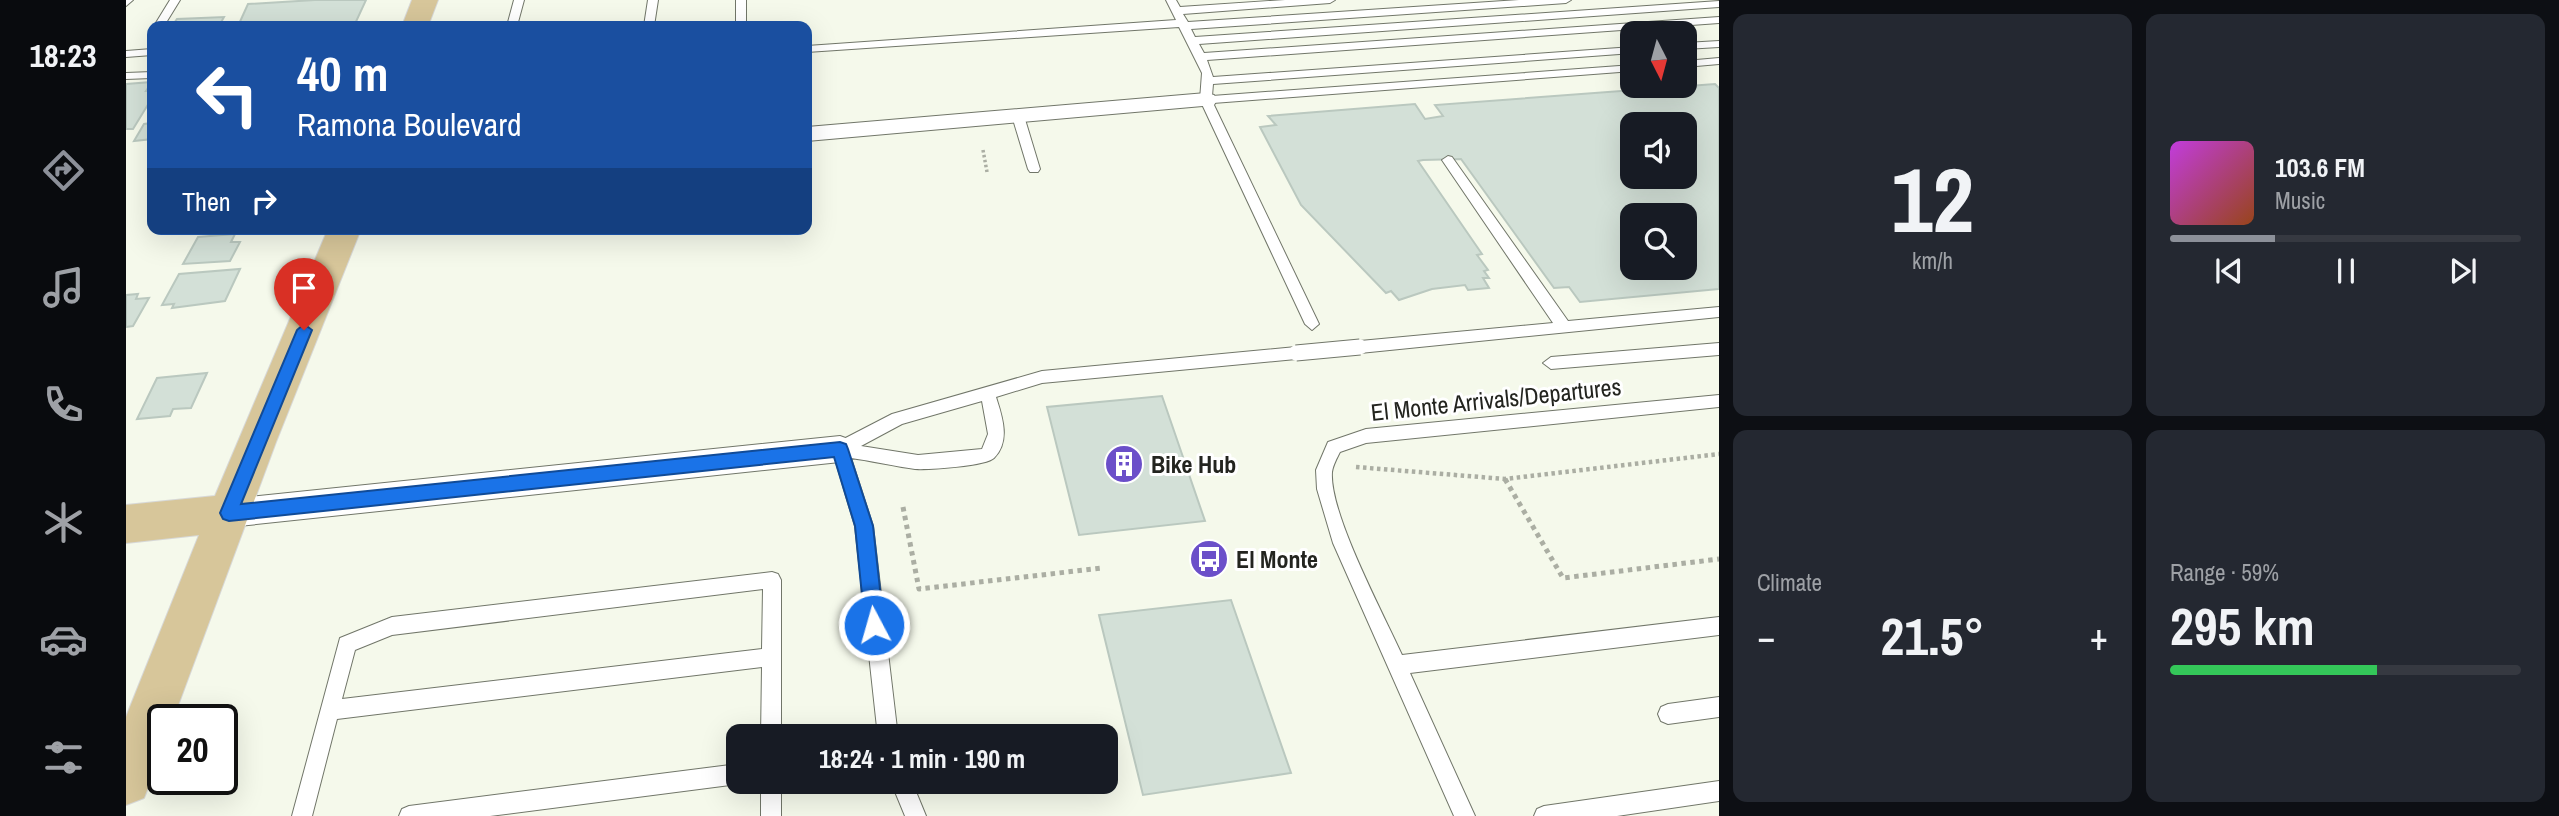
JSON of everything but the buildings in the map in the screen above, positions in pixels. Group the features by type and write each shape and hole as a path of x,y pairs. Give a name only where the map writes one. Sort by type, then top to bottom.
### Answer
{"main road":[{"path":"417,21 425,0"},
{"path":"126,780 229,513 343,235"},
{"path":"126,524 229,513"}],"street":[{"path":"812,134 1018,116 1192,45"},
{"path":"229,513 840,449"}],"lane":[{"path":"162,21 176,0"},
{"path":"513,21 519,0"},
{"path":"650,21 653,0"},
{"path":"741,0 741,21"},
{"path":"1192,45 1232,0"},
{"path":"1192,45 1330,0"},
{"path":"1192,45 1457,0"},
{"path":"1192,45 1566,0"},
{"path":"1192,45 1671,0"},
{"path":"1192,45 1719,4"},
{"path":"1192,45 1719,12"},
{"path":"1192,45 1719,20"},
{"path":"1698,29 1719,28"},
{"path":"1192,45 1620,34"},
{"path":"1698,37 1719,36"},
{"path":"812,49 1620,42"},
{"path":"1698,45 1719,44"},
{"path":"1192,45 1620,50"},
{"path":"1192,45 1620,60"},
{"path":"1192,45 1620,67"},
{"path":"1192,45 1312,324"},
{"path":"126,54 147,52"},
{"path":"1698,55 1719,54"},
{"path":"1698,63 1719,61"},
{"path":"126,76 147,75"},
{"path":"1018,116 1034,169"},
{"path":"1448,160 1496,218 1564,327"},
{"path":"840,449 898,419 1042,377 1719,312"},
{"path":"1551,363 1719,349"},
{"path":"840,449 918,462 985,456 994,449 997,439 987,392"},
{"name":"El Monte Arrivals/Departures","path":"1398,664 1342,542 1325,489 1324,470 1334,447 1366,436 1719,401"},
{"path":"840,449 864,526 887,724"},
{"path":"302,816 348,644 392,626 772,580 771,724"},
{"path":"1465,816 1398,664 1719,626"},
{"path":"330,710 770,657"},
{"path":"1668,714 1719,707"},
{"path":"409,816 726,776"},
{"path":"1544,816 1719,791"},
{"path":"771,794 771,816"},
{"path":"906,794 916,816"}],"path":[{"path":"983,150 986,172"},
{"path":"1356,467 1505,478 1719,454"},
{"path":"1505,478 1563,578 1719,559"},
{"path":"903,507 919,589 1102,568"}],"place":[{"name":"Bike Hub","path":"1124,464"},
{"name":"El Monte","path":"1209,559"}],"route":[{"path":"304,330 229,513 840,449 864,526 874,625"}]}
